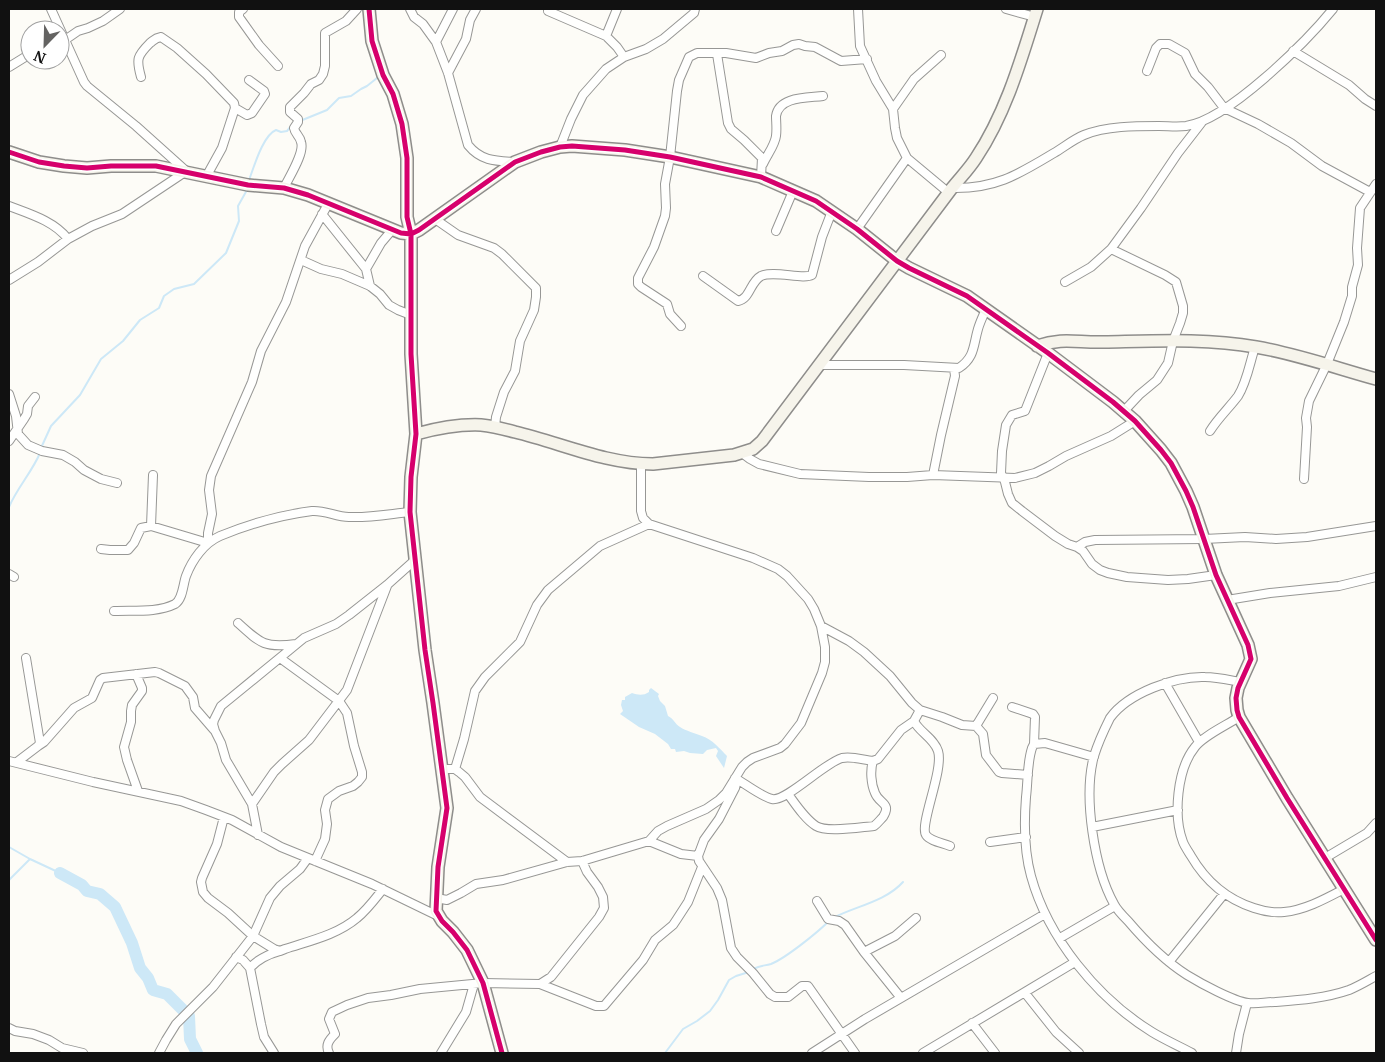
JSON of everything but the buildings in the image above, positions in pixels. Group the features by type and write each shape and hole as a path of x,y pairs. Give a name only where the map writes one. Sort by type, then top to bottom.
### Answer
{"street":[{"path":"70,34 103,21 120,9"},
{"path":"243,9 239,12 239,17 259,45 278,66"},
{"path":"284,188 302,148 301,141 294,128 298,119 290,112 290,107 323,74 325,66 325,33 346,21 358,9"},
{"path":"369,9 371,35 376,55 383,75 393,94 402,124 407,158 407,217 411,234 411,354 416,434 412,460 410,512 425,650 447,808 438,867 436,898 438,916"},
{"path":"410,9 414,17 423,24 436,42 448,73 468,145 473,152 491,160 515,162"},
{"path":"436,42 453,9"},
{"path":"448,73 466,39 470,20 476,9"},
{"path":"549,9 548,11 606,36 617,46 624,57"},
{"path":"606,36 617,9"},
{"path":"560,147 583,95 606,69 624,57 646,49 663,39 694,13 695,9"},
{"path":"858,9 860,46 876,81 893,109 897,138 906,158 950,191 982,186 1008,179 1082,136 1101,129 1174,127 1202,122 1245,94 1319,26 1333,9"},
{"path":"416,434 439,428 481,425 540,438 591,454 641,464 742,453 753,449 762,441 976,159 1011,89 1036,13 1006,9"},
{"path":"141,77 138,66 139,54 156,37 161,37 177,48 206,74 234,103 235,108 222,148 206,177"},
{"path":"681,326 670,314 667,304 638,284 638,278 654,247 665,216 665,184 670,157 677,91 679,80 689,57 698,53 726,53 756,58 782,51 798,44 815,47 841,61 867,59"},
{"path":"1147,71 1156,48 1160,44 1168,44 1185,52 1195,74 1224,108 1258,124 1291,143 1322,166 1370,192"},
{"path":"1293,51 1349,85 1376,106"},
{"path":"70,53 86,86 136,126 187,172"},
{"path":"717,54 728,123 731,129 762,158 762,171"},
{"path":"893,109 920,72 941,55"},
{"path":"9,67 20,60"},
{"path":"235,108 247,114 252,113 265,94 264,91 249,80"},
{"path":"762,171 776,136 776,114 780,106 799,98 823,96"},
{"path":"1065,282 1091,267 1111,249 1202,122"},
{"path":"9,152 39,162 76,168 156,166 248,185 284,188 392,230 411,234 515,162 541,152 572,146 625,150 762,171 793,191 816,201 857,229 897,261 967,296 986,309 1101,392 1124,411 1162,450 1193,507 1216,575 1244,634 1250,653 1251,659 1240,682 1236,698 1239,717 1287,798 1376,940"},
{"path":"857,229 906,158"},
{"path":"9,280 38,262 68,239 92,226 122,214 147,196 187,172"},
{"path":"1304,479 1307,409 1344,322 1352,296 1352,287 1358,265 1356,248 1359,214 1364,201 1376,184"},
{"path":"776,231 793,191"},
{"path":"208,543 212,514 209,490 211,476 252,382 261,351 286,302 305,246 328,204"},
{"path":"9,206 56,227 68,239"},
{"path":"703,276 738,301 744,299 755,281 763,276 810,276 832,211"},
{"path":"322,214 366,269 370,286"},
{"path":"435,219 458,235 494,248 536,288 534,310 520,341 515,371 499,409 494,427"},
{"path":"366,269 381,243 392,230"},
{"path":"1111,249 1176,282 1183,306 1183,313 1168,363 1157,380 1124,411"},
{"path":"301,260 320,269 342,274 370,286 390,305 411,315"},
{"path":"819,365 904,365 959,368 972,354 978,327 986,309"},
{"path":"1037,346 1057,340 1091,343 1203,341 1255,347 1327,364 1376,379"},
{"path":"1210,431 1239,394 1246,379 1255,347"},
{"path":"1048,354 1025,411 1012,415 1006,426 1001,473 1012,503 1054,536 1083,551 1092,564 1108,573 1127,577 1178,580 1216,575"},
{"path":"933,476 955,376 954,368"},
{"path":"9,394 16,416 18,434 28,445 40,450 63,455 101,479 118,483"},
{"path":"9,440 24,420 28,406 35,397"},
{"path":"742,453 758,464 800,474 869,477 1015,478 1035,473 1066,456 1111,436 1135,422"},
{"path":"436,898 447,900 476,884 503,880 567,862 582,861 649,841 658,831 706,809 719,800 726,793 742,767 753,758 780,748 801,724 825,662 822,626 808,599 778,569 753,558 649,524 643,518 641,511 641,464"},
{"path":"151,526 153,475"},
{"path":"114,611 150,610 175,603 180,598 190,568 208,543 220,536 247,526 278,517 312,511 351,517 410,512"},
{"path":"455,769 475,691 484,677 520,642 542,597 600,546 649,524"},
{"path":"101,548 128,550 134,543 141,528 151,526 208,543"},
{"path":"1077,547 1095,540 1244,537 1276,539 1307,537 1376,526"},
{"path":"258,835 252,804 226,760 215,731 213,724 221,706 296,644 304,638 336,624 349,615 415,560"},
{"path":"1227,600 1270,593 1339,586 1376,577"},
{"path":"252,804 274,772 309,740 347,690 387,585"},
{"path":"238,623 254,638 266,645 282,646 296,644"},
{"path":"822,626 864,652 890,676 920,710 962,725 976,726 983,734 986,755 999,772 1028,775"},
{"path":"26,658 34,698 40,743 38,746"},
{"path":"159,1053 170,1032 184,1015 209,992 253,936 270,898 280,886 312,860 325,839 325,810 328,800 339,791 353,786 362,777 347,712 339,701 280,658"},
{"path":"13,761 44,742 74,708 92,698 102,678 159,673 185,686 193,697 195,708 215,731"},
{"path":"136,674 142,692 132,705 131,722 124,747 138,791"},
{"path":"1240,682 1204,677 1165,683 1142,693 1114,712 1094,757 1091,779 1092,827 1105,887 1115,906 1142,937 1169,962 1201,984 1247,1003 1300,1000 1332,995 1352,989 1376,976"},
{"path":"1165,683 1199,742"},
{"path":"976,726 993,698"},
{"path":"1012,707 1033,714 1035,717 1034,744 1030,752 1025,811 1026,837 1031,876 1045,914 1075,962 1110,1000 1152,1032 1192,1053"},
{"path":"788,794 802,812 818,827 843,829 874,826 886,812 886,808 874,793 871,771 874,761 901,730 914,721 920,710"},
{"path":"1239,717 1199,742 1186,762 1178,790 1178,810 1183,843 1195,863 1224,894 1242,904 1264,911 1284,912 1306,907 1344,889"},
{"path":"914,721 938,750 939,760 924,833 927,837 950,846"},
{"path":"1034,744 1045,742 1094,757"},
{"path":"735,778 773,799 778,799 836,760 848,757 874,761"},
{"path":"13,761 93,782 181,801 224,817 281,847 383,889 438,916 466,950 502,1053"},
{"path":"442,769 455,769 465,777 480,797 567,862"},
{"path":"735,778 735,788 719,819 704,840 698,856 702,867 711,877 722,900 731,948 770,994 775,997 788,997 802,986 808,986 855,1053"},
{"path":"1092,827 1178,810"},
{"path":"224,817 217,844 202,878 201,886 205,896 228,913 253,936 280,951"},
{"path":"1324,858 1375,828"},
{"path":"990,842 1026,837"},
{"path":"649,841 681,854 698,856"},
{"path":"540,984 551,977 599,917 604,908 603,897 586,872 582,861"},
{"path":"330,1053 327,1045 335,1033 329,1020 332,1012 374,997 420,989 478,984 540,984 596,1006 604,1006 643,960 655,940 677,920 688,902 702,867"},
{"path":"250,968 267,955 343,928 356,919 383,889"},
{"path":"1169,962 1224,894"},
{"path":"817,902 829,920 839,921 845,925 901,998"},
{"path":"1060,938 1115,906"},
{"path":"812,1053 901,998 1045,914"},
{"path":"864,952 895,936 916,918"},
{"path":"236,957 243,960 250,968 260,1024 264,1036 274,1053"},
{"path":"924,1053 1075,962"},
{"path":"441,1053 466,1012 478,984"},
{"path":"1025,993 1056,1032 1079,1053"},
{"path":"1236,1053 1247,1003"},
{"path":"972,1023 995,1053"},
{"path":"9,1028 33,1034 49,1040 62,1048 83,1053"}],"water":[{"path":"651,688 659,694 660,701 665,706 668,716 678,726 706,737 716,744 727,756 724,768 716,756 718,751 716,748 707,750 703,754 684,751 676,752 675,749 671,749 668,744 655,734 639,727 620,714 623,711 622,700 625,700 625,697 632,693 638,695 645,694"}],"waterway":[{"path":"300,121 327,110 339,98 351,96 377,78"},
{"path":"249,180 267,138 276,130 281,132 287,131 292,125"},
{"path":"41,448 51,426 80,395 101,359 123,341 140,320 159,308 164,296 174,289 194,284 226,253 239,221 238,206 247,190"},
{"path":"9,507 40,453"},
{"path":"9,847 60,873"},
{"path":"9,880 30,859"},
{"path":"60,873 82,885 87,891 100,894 115,907 132,943 140,968 148,978 153,990 167,994 189,1016 190,1039 197,1053"},
{"path":"835,917 880,899 903,882"},
{"path":"753,969 771,964 785,956 829,921"},
{"path":"665,1053 683,1029 710,1011 729,980 749,972"}],"cycle path":[{"path":"369,9 372,41 383,75 393,94 402,124 407,158 407,217 411,234 411,354 416,434 411,477 410,512 425,650 447,808 438,867 436,911 442,921 467,950 483,983 502,1053"},
{"path":"9,152 39,162 64,166 87,168 156,166 248,185 284,188 308,195 401,233 411,234 515,162 541,152 572,146 625,150 670,157 761,177 816,201 857,229 897,261 967,296 1048,353 1135,421 1171,463 1193,507 1216,575 1248,645 1251,659 1238,688 1236,698 1239,717 1287,798 1376,940"}]}
